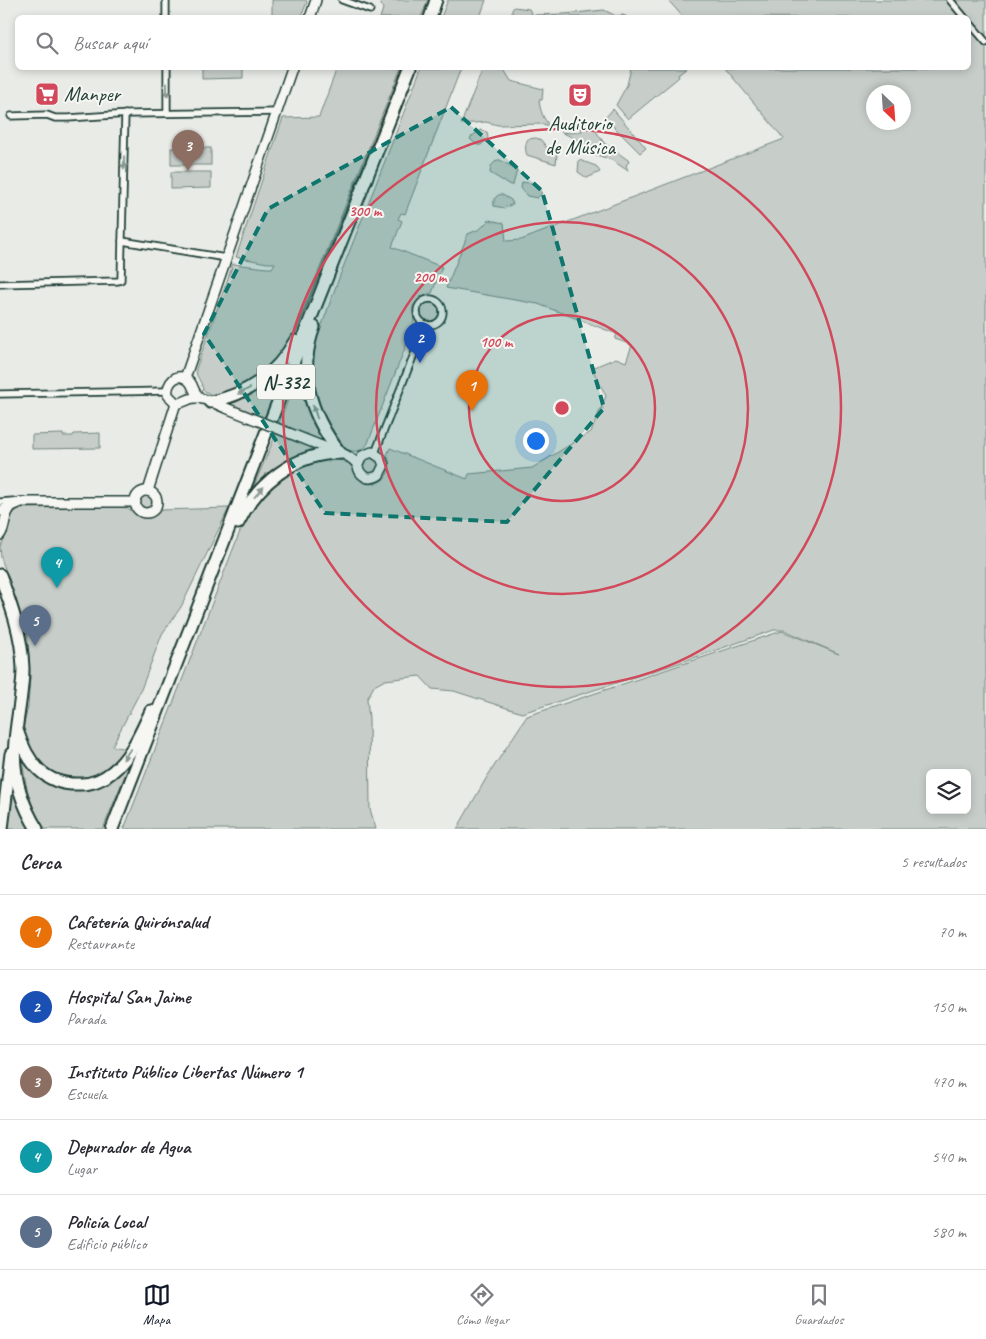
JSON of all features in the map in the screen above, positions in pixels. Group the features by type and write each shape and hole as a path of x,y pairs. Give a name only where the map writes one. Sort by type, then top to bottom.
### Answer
{"highway":[{"path":"431,15 436,0"},
{"name":"N-332","path":"112,829 409,70"},
{"path":"352,458 326,436 309,393 306,374 311,336 368,180 372,163"},
{"name":"N-332","path":"206,400 232,396 260,382 282,362 298,338 372,163"},
{"path":"201,601 213,580 241,517 259,490 278,473 298,462 319,456 352,458"},
{"path":"0,575 16,622 22,653 22,680 16,727 15,763 19,790 27,811 37,829"},
{"path":"16,727 31,760 48,777 70,784 88,784 96,781 112,772 126,757 165,681 176,666"},
{"path":"2,829 9,763 15,742"}],"street":[{"path":"166,0 166,15"},
{"path":"311,15 316,0"},
{"path":"342,0 370,10"},
{"path":"950,0 962,15"},
{"path":"971,24 986,42"},
{"path":"167,70 167,113"},
{"path":"185,378 291,70"},
{"path":"10,116 47,115 54,118 68,118 125,114 276,112"},
{"path":"0,284 119,281 121,278 125,114"},
{"path":"122,241 226,258"},
{"path":"435,300 442,307 442,317 434,324 426,324 419,317 419,308 426,301 435,300"},
{"path":"375,453 426,324"},
{"path":"181,377 185,378 191,383 192,395 184,403 176,403 170,398 167,391 169,383 181,377"},
{"path":"0,394 167,391"},
{"path":"192,395 352,458 375,453 381,458 384,465 382,472 376,477 365,477 359,472 352,458"},
{"path":"148,491 176,403"},
{"path":"148,491 156,497 157,503 154,509 148,512 141,511 136,502 140,493 148,491"},
{"path":"0,502 13,501 14,505"},
{"path":"0,535 4,528 1,516 14,505 136,502"}],"highlighted area":[{"path":"451,107 542,191 604,408 507,522 325,513 204,334 268,209"}],"shaded area":[{"path":"272,0 306,0 307,2 302,15 272,15"},
{"path":"379,0 428,0 422,15 381,15 383,9"},
{"path":"448,0 486,0 481,15 442,15"},
{"path":"668,0 986,0 986,829 457,829 487,777 527,716 782,631 839,654 784,630 774,630 679,663 522,713 454,691 432,689 420,676 385,680 374,686 367,699 370,809 376,829 124,829 248,513 272,487 297,469 311,462 325,459 338,460 351,465 356,475 363,481 371,484 378,482 384,479 388,472 387,455 390,448 467,479 469,474 532,468 591,432 606,396 592,368 616,358 626,362 632,345 615,339 617,334 538,304 446,288 468,234 480,229 489,220 504,223 506,241 521,240 784,139 727,70 971,70 971,15 681,15"},
{"path":"514,7 529,9 532,15 512,15"},
{"path":"604,10 614,15 532,15 565,14"},
{"path":"202,70 243,70 243,78 202,79"},
{"path":"336,70 400,70 290,342 273,363 252,381 237,390 209,397 210,394 203,390 196,369 233,264 272,268 275,263 236,257 283,118 319,117"},
{"path":"420,70 460,70 405,214 401,213 398,219 402,221 392,247 442,267 432,293 420,297 413,306 414,325 368,443 362,450 357,451 352,451 342,446 325,423 319,408 313,376 313,351 317,336"},
{"path":"482,70 504,70 511,81 543,89 542,100 539,100 539,104 550,126 543,124 498,125 486,122 461,124"},
{"path":"631,70 684,70 678,75 679,77 628,119 616,105 627,85"},
{"path":"613,109 646,148 640,153 605,118"},
{"path":"591,124 604,143 628,160 629,162 626,165 628,171 612,160 591,153 576,139 561,132 572,133 582,131 581,128"},
{"path":"480,130 487,132 488,138 481,145 477,145 470,139"},
{"path":"536,138 557,154 556,164 527,155 528,139"},
{"path":"171,148 211,148 211,165 171,165"},
{"path":"497,160 517,170 513,185 490,173 491,166"},
{"path":"579,160 596,166 600,172 587,178 578,172"},
{"path":"171,172 211,172 211,188 171,189"},
{"path":"522,182 539,186 542,193 537,198 527,196 521,188"},
{"path":"501,194 511,200 513,204 504,208 494,206 495,198"},
{"path":"430,303 436,306 439,312 436,318 430,321 424,318 421,312 424,306"},
{"path":"287,362 264,418 228,404 228,401"},
{"path":"303,362 307,405 323,441 279,423"},
{"path":"100,433 100,448 32,449 32,435 63,434 63,436 73,436 74,434"},
{"path":"276,434 322,452 250,495"},
{"path":"368,457 374,457 379,462 377,471 368,473 363,468 363,462"},
{"path":"144,495 150,495 154,502 150,509 144,509 140,505 140,499"},
{"path":"126,507 143,518 153,516 161,510 229,508 181,607 162,634 140,692 112,746 127,749 106,772 79,781 50,775 36,763 24,737 23,728 28,707 30,678 28,638 1,558 0,546 8,532 10,517 16,511 23,508"},
{"path":"22,755 38,778 60,788 72,790 84,790 106,783 118,775 130,763 103,829 45,829 35,812 29,794 24,775"},
{"path":"11,786 19,809 29,829 6,829"}],"waterway":[{"path":"424,15 429,0"},
{"path":"293,338 402,70"}],"place":[{"name":"Manper","path":"47,94"},
{"name":"Auditorio de Música","path":"580,95"},
{"name":"Instituto Público Libertas Número 1","path":"188,171"},
{"name":"Hospital San Jaime","path":"420,363"},
{"name":"Cafetería Quirónsalud","path":"472,411"},
{"name":"Depurador de Agua","path":"57,588"},
{"name":"Policía Local","path":"35,646"}]}
